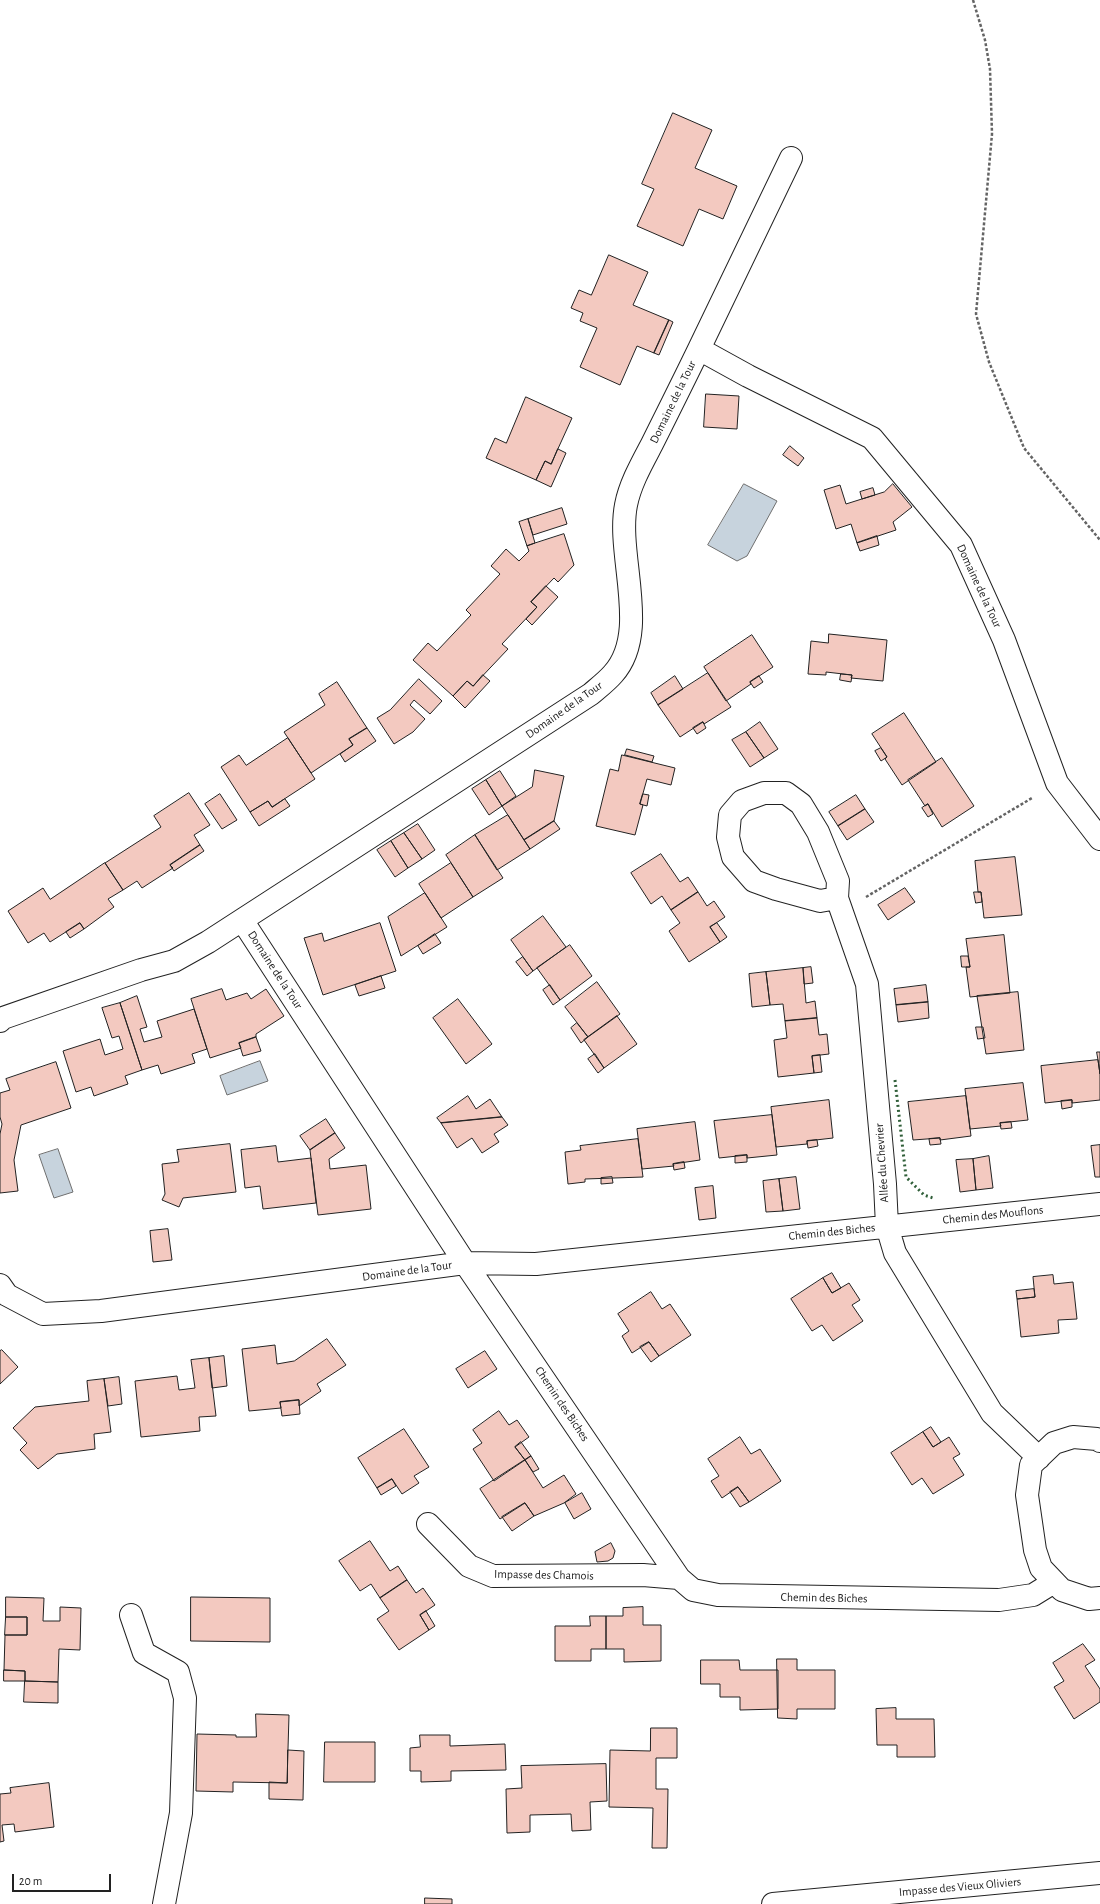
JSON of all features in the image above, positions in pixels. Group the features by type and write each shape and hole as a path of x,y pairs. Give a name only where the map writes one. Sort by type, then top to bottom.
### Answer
{"street":[{"name":"Domaine de la Tour","path":"0,1021 3,1018 133,973 174,961 208,942 591,694 614,673 627,651 631,624 630,591 624,544 626,505 634,480 791,158"},
{"name":"Domaine de la Tour","path":"699,348 748,376 872,438 961,545 1004,640 1057,783 1100,839"},
{"name":"Allée du Chevrier","path":"839,905 813,900 754,881 734,857 728,837 730,815 742,801 764,793 786,793 801,804 818,832 838,881 839,905 867,984 885,1184 887,1226 895,1253 992,1413 1039,1458"},
{"name":"Domaine de la Tour","path":"0,1285 7,1295 42,1314 101,1311 465,1263 242,920"},
{"name":"Chemin des Mouflons","path":"887,1226 1100,1204"},
{"name":"Chemin des Biches","path":"465,1263 536,1264 887,1226"},
{"name":"Chemin des Biches","path":"465,1263 679,1578 693,1590 718,1596 999,1600 1033,1596 1054,1582"},
{"path":"1100,1441 1097,1439 1073,1437 1054,1443 1032,1465 1027,1496 1035,1550 1041,1568 1062,1590 1089,1599 1100,1598"},
{"name":"Impasse des Chamois","path":"428,1524 469,1566 493,1576 643,1575 679,1578"},
{"path":"131,1615 144,1653 178,1672 185,1698 181,1813 164,1904"},
{"name":"Impasse des Vieux Oliviers","path":"773,1904 1100,1873"}],"path":[{"path":"973,0 985,40 990,69 992,134 976,314 989,362 1024,448 1100,540"},
{"path":"839,905 1057,783"}],"shaded area":[{"path":"744,484 777,501 747,556 737,561 708,545"},
{"path":"260,1061 268,1081 227,1095 220,1076"},
{"path":"58,1149 73,1192 54,1198 39,1155"}],"building":[{"path":"673,113 712,130 695,168 737,186 723,219 699,209 683,246 637,226 654,189 642,184"},
{"path":"609,255 648,272 633,305 669,320 654,353 637,346 620,385 580,367 597,328 580,321 583,313 571,308 579,290 591,295"},
{"path":"669,320 673,322 659,355 654,353"},
{"path":"706,394 739,396 737,429 704,427"},
{"path":"526,397 572,418 551,464 545,461 536,480 486,458 495,438 506,443"},
{"path":"790,446 804,458 798,466 783,455"},
{"path":"558,449 566,453 551,487 536,480 545,461 551,464"},
{"path":"893,484 912,507 893,522 896,530 857,543 851,524 836,529 824,490 840,485 846,504 884,492"},
{"path":"873,488 875,495 862,499 860,492"},
{"path":"562,508 567,524 533,535 528,519"},
{"path":"528,519 535,543 527,546 519,522"},
{"path":"564,534 574,565 558,582 554,578 531,602 537,607 502,644 508,649 473,686 467,681 453,696 413,660 428,643 437,651 471,615 466,610 500,574 491,566 506,549 519,561 529,551 527,546"},
{"path":"877,536 879,545 860,551 857,543"},
{"path":"546,586 558,597 532,625 526,619 537,607 531,602"},
{"path":"829,634 887,640 883,681 851,678 852,675 826,672 826,675 808,674 811,641 828,643"},
{"path":"752,635 773,667 750,682 751,684 726,701 704,667"},
{"path":"708,673 731,707 704,724 703,722 680,737 658,705"},
{"path":"841,674 852,675 851,682 840,680"},
{"path":"483,675 490,681 465,708 453,696 467,681 473,686"},
{"path":"675,676 683,689 658,705 651,693"},
{"path":"759,676 763,682 754,688 750,682"},
{"path":"419,679 442,701 430,714 414,700 410,705 425,719 413,732 394,744 377,718 390,710"},
{"path":"337,682 367,728 349,739 353,745 311,773 284,732 325,705 319,694"},
{"path":"904,713 936,762 902,785 885,759 887,757 872,734"},
{"path":"703,722 706,728 697,734 693,728"},
{"path":"760,722 778,749 764,758 746,732"},
{"path":"367,728 376,741 345,762 340,754 353,745 349,739"},
{"path":"746,732 764,758 750,767 732,740"},
{"path":"288,738 315,779 272,807 268,801 250,812 221,767 239,755 246,765"},
{"path":"881,748 887,757 881,761 875,751"},
{"path":"627,749 654,756 652,762 625,755"},
{"path":"622,755 675,768 671,785 647,779 640,804 643,805 635,835 596,826 610,769 618,771"},
{"path":"942,758 974,806 942,827 928,804 925,806 908,780"},
{"path":"535,770 564,776 554,821 524,840 502,806 532,787"},
{"path":"500,771 516,796 502,806 486,780"},
{"path":"486,780 502,806 489,815 472,789"},
{"path":"189,793 210,825 194,835 200,845 170,865 173,868 142,888 137,881 123,890 105,863 161,827 154,816"},
{"path":"220,794 237,820 222,829 205,804"},
{"path":"643,794 649,795 647,806 640,804"},
{"path":"856,795 865,809 838,826 829,812"},
{"path":"285,799 290,806 259,826 250,812 268,801 272,807"},
{"path":"928,804 933,814 928,817 922,808"},
{"path":"865,809 874,822 847,840 838,826"},
{"path":"508,815 530,849 497,870 475,835"},
{"path":"554,821 560,829 530,849 524,840"},
{"path":"418,824 435,850 422,859 404,833"},
{"path":"404,833 422,859 408,868 391,841"},
{"path":"475,835 503,878 473,897 446,855"},
{"path":"391,841 408,868 395,877 377,850"},
{"path":"200,845 204,851 174,871 170,865"},
{"path":"661,854 680,882 688,877 698,892 671,910 662,896 651,904 631,873"},
{"path":"1015,857 1022,915 984,918 981,892 978,892 975,861"},
{"path":"105,863 123,890 108,899 114,907 84,929 80,923 50,942 44,933 28,943 8,911 43,888 50,899"},
{"path":"451,863 473,897 441,918 419,884"},
{"path":"905,888 915,902 888,920 878,905"},
{"path":"698,892 707,906 714,901 725,917 710,927 720,942 689,962 669,931 680,923 671,910"},
{"path":"974,892 981,892 982,902 976,903"},
{"path":"425,893 447,927 401,956 388,917"},
{"path":"543,916 566,947 533,971 511,940"},
{"path":"80,923 84,929 70,938 66,932"},
{"path":"380,923 396,971 323,995 304,938 322,933 324,941"},
{"path":"717,923 727,937 720,942 710,927"},
{"path":"435,934 441,943 423,954 418,946"},
{"path":"1004,935 1010,993 970,997 966,967 970,967 966,939"},
{"path":"570,945 592,976 560,1000 537,968"},
{"path":"961,956 968,956 970,967 962,967"},
{"path":"523,957 533,971 527,976 516,962"},
{"path":"811,967 813,983 804,984 803,968"},
{"path":"803,968 806,1003 815,1001 817,1018 785,1021 783,1004 770,1005 766,972"},
{"path":"766,972 770,1005 752,1007 749,974"},
{"path":"381,976 385,988 359,996 355,985"},
{"path":"597,982 620,1014 588,1037 565,1007"},
{"path":"550,985 560,1000 553,1005 543,990"},
{"path":"926,985 928,1002 896,1005 894,989"},
{"path":"222,989 226,1000 247,993 251,999 266,989 284,1016 256,1034 256,1037 239,1043 241,1048 210,1058 191,999"},
{"path":"1018,992 1024,1050 986,1054 977,996"},
{"path":"137,996 147,1027 140,1029 144,1042 162,1037 157,1021 194,1009 207,1049 192,1054 195,1063 161,1074 158,1065 142,1070 120,1003"},
{"path":"458,999 492,1044 466,1064 433,1018"},
{"path":"928,1002 929,1018 898,1022 896,1005"},
{"path":"120,1003 142,1070 125,1076 128,1084 94,1096 91,1087 76,1092 63,1051 100,1039 105,1055 123,1049 119,1036 112,1038 102,1008"},
{"path":"617,1016 637,1044 604,1068 584,1040"},
{"path":"817,1018 819,1035 827,1034 829,1054 812,1056 814,1073 778,1077 774,1040 787,1038 785,1021"},
{"path":"577,1023 588,1037 581,1043 571,1028"},
{"path":"976,1027 983,1027 985,1038 978,1039"},
{"path":"256,1037 261,1051 243,1056 239,1043"},
{"path":"1097,1052 1100,1052 1100,1074 1098,1060"},
{"path":"595,1054 604,1068 598,1073 588,1059"},
{"path":"820,1055 822,1072 814,1073 812,1056"},
{"path":"1098,1060 1100,1074 1100,1100 1072,1103 1072,1100 1045,1103 1041,1066"},
{"path":"56,1062 71,1108 21,1125 14,1160 18,1191 0,1193 0,1134 2,1124 0,1117 0,1093 10,1090 6,1079"},
{"path":"1023,1083 1028,1120 1000,1123 1001,1126 970,1129 965,1089"},
{"path":"468,1096 476,1109 490,1099 502,1117 441,1123 437,1118"},
{"path":"966,1096 971,1136 940,1140 940,1138 913,1140 908,1102"},
{"path":"829,1100 833,1138 807,1141 807,1144 776,1147 771,1107"},
{"path":"1072,1100 1072,1107 1062,1109 1061,1101"},
{"path":"772,1115 777,1155 747,1158 747,1155 719,1158 714,1121"},
{"path":"502,1117 508,1125 494,1134 499,1142 482,1153 472,1138 457,1148 441,1123"},
{"path":"326,1119 335,1133 310,1150 300,1136"},
{"path":"695,1122 700,1160 673,1164 674,1166 642,1169 637,1129"},
{"path":"1011,1122 1012,1128 1001,1129 1000,1123"},
{"path":"335,1133 345,1148 329,1159 330,1169 366,1165 371,1209 318,1215 310,1150"},
{"path":"940,1138 941,1144 930,1145 929,1139"},
{"path":"638,1139 643,1177 585,1179 585,1182 568,1184 565,1152 581,1150 580,1146"},
{"path":"817,1140 818,1146 808,1148 807,1141"},
{"path":"230,1144 236,1192 183,1198 179,1207 162,1200 165,1194 162,1164 179,1162 177,1150"},
{"path":"1100,1145 1100,1177 1095,1177 1091,1146"},
{"path":"276,1146 278,1162 311,1158 316,1203 263,1209 260,1186 245,1188 241,1150"},
{"path":"747,1155 747,1162 735,1163 735,1156"},
{"path":"989,1156 993,1188 976,1190 973,1159"},
{"path":"973,1159 976,1190 960,1192 956,1160"},
{"path":"684,1162 685,1168 674,1170 673,1164"},
{"path":"612,1177 613,1183 601,1184 601,1178"},
{"path":"796,1177 800,1209 783,1211 779,1179"},
{"path":"779,1179 783,1211 766,1212 763,1181"},
{"path":"713,1186 716,1218 699,1220 695,1188"},
{"path":"168,1229 172,1260 153,1262 150,1231"},
{"path":"832,1273 841,1288 832,1293 823,1278"},
{"path":"1053,1275 1054,1284 1073,1282 1077,1319 1058,1320 1059,1333 1021,1337 1017,1299 1035,1297 1033,1277"},
{"path":"823,1278 832,1293 849,1283 860,1300 852,1305 863,1321 833,1341 822,1325 812,1331 791,1299"},
{"path":"1034,1289 1035,1297 1017,1299 1016,1291"},
{"path":"651,1292 662,1309 670,1304 691,1335 659,1356 649,1342 632,1353 622,1336 629,1331 618,1314"},
{"path":"327,1339 346,1365 317,1384 321,1391 299,1406 299,1400 280,1402 281,1408 249,1411 242,1349 275,1345 277,1364 294,1361"},
{"path":"649,1342 659,1356 651,1362 640,1347"},
{"path":"2,1350 18,1367 0,1384 0,1351"},
{"path":"485,1351 497,1369 468,1388 456,1369"},
{"path":"224,1356 227,1386 212,1388 209,1358"},
{"path":"209,1358 216,1416 199,1417 200,1431 141,1437 135,1381 177,1376 179,1390 195,1388 191,1360"},
{"path":"119,1377 122,1404 108,1406 104,1379"},
{"path":"104,1379 111,1432 94,1434 95,1449 57,1454 38,1469 20,1450 27,1443 13,1428 35,1407 89,1401 87,1381"},
{"path":"299,1400 300,1414 282,1416 280,1402"},
{"path":"499,1411 509,1425 517,1420 529,1437 515,1447 525,1460 494,1481 473,1449 482,1443 473,1430"},
{"path":"931,1427 941,1442 933,1447 923,1432"},
{"path":"404,1429 429,1467 414,1476 419,1483 402,1494 392,1479 377,1488 358,1458"},
{"path":"923,1432 933,1447 949,1437 960,1454 953,1458 964,1475 933,1494 922,1478 912,1485 891,1453"},
{"path":"740,1437 751,1454 760,1449 781,1481 749,1502 738,1487 722,1498 711,1481 719,1476 708,1459"},
{"path":"521,1442 531,1456 525,1460 515,1447"},
{"path":"531,1456 539,1469 533,1472 525,1460"},
{"path":"525,1460 543,1488 564,1475 576,1494 564,1503 534,1516 525,1503 500,1519 480,1489"},
{"path":"392,1479 396,1486 381,1495 377,1488"},
{"path":"738,1487 749,1502 740,1507 730,1492"},
{"path":"582,1493 591,1509 574,1519 565,1503"},
{"path":"525,1503 534,1516 512,1531 502,1517"},
{"path":"370,1541 390,1571 398,1566 407,1580 380,1598 371,1584 360,1591 339,1561"},
{"path":"611,1543 615,1551 613,1558 608,1561 597,1562 595,1552"},
{"path":"407,1580 416,1593 423,1588 435,1605 420,1615 429,1630 399,1650 377,1619 389,1611 380,1598"},
{"path":"6,1597 44,1598 43,1621 60,1621 60,1607 81,1608 80,1650 59,1649 58,1682 25,1681 25,1671 4,1670 5,1635 27,1635 27,1617 6,1617"},
{"path":"191,1597 270,1598 270,1642 191,1641"},
{"path":"643,1607 643,1625 661,1625 661,1661 624,1662 624,1649 606,1649 606,1616 623,1616 623,1608"},
{"path":"426,1611 435,1626 429,1630 420,1615"},
{"path":"590,1616 606,1616 606,1649 591,1649 591,1661 555,1661 555,1626 590,1626"},
{"path":"6,1617 27,1617 27,1635 5,1635"},
{"path":"1083,1644 1095,1660 1085,1666 1100,1689 1100,1702 1074,1719 1054,1687 1064,1681 1053,1663"},
{"path":"777,1659 797,1659 797,1670 835,1670 835,1709 797,1709 797,1719 778,1718"},
{"path":"701,1660 739,1660 740,1670 778,1670 778,1709 740,1710 740,1697 720,1697 720,1684 701,1684"},
{"path":"4,1670 25,1671 25,1681 4,1681"},
{"path":"25,1681 58,1682 58,1703 24,1702"},
{"path":"896,1708 896,1719 934,1719 935,1757 897,1757 897,1745 877,1745 876,1709"},
{"path":"256,1714 289,1715 287,1783 233,1782 233,1792 196,1791 197,1734 256,1737"},
{"path":"651,1728 677,1728 677,1758 656,1758 656,1789 668,1789 667,1848 652,1848 653,1808 609,1807 610,1750 650,1751"},
{"path":"420,1735 450,1735 450,1746 505,1744 506,1770 451,1771 451,1781 421,1782 421,1771 410,1771 410,1748 420,1747"},
{"path":"325,1742 375,1742 375,1782 324,1782"},
{"path":"288,1750 304,1751 303,1800 269,1799 269,1782 287,1783"},
{"path":"606,1764 607,1801 590,1802 591,1830 572,1831 571,1814 530,1815 530,1832 507,1833 506,1789 522,1788 521,1766"},
{"path":"49,1783 54,1827 15,1832 14,1824 2,1825 4,1841 0,1842 0,1794 11,1793 10,1788"},
{"path":"425,1898 452,1899 452,1904 425,1904"}],"hedge":[{"path":"895,1080 906,1177 924,1195 933,1198"}]}
